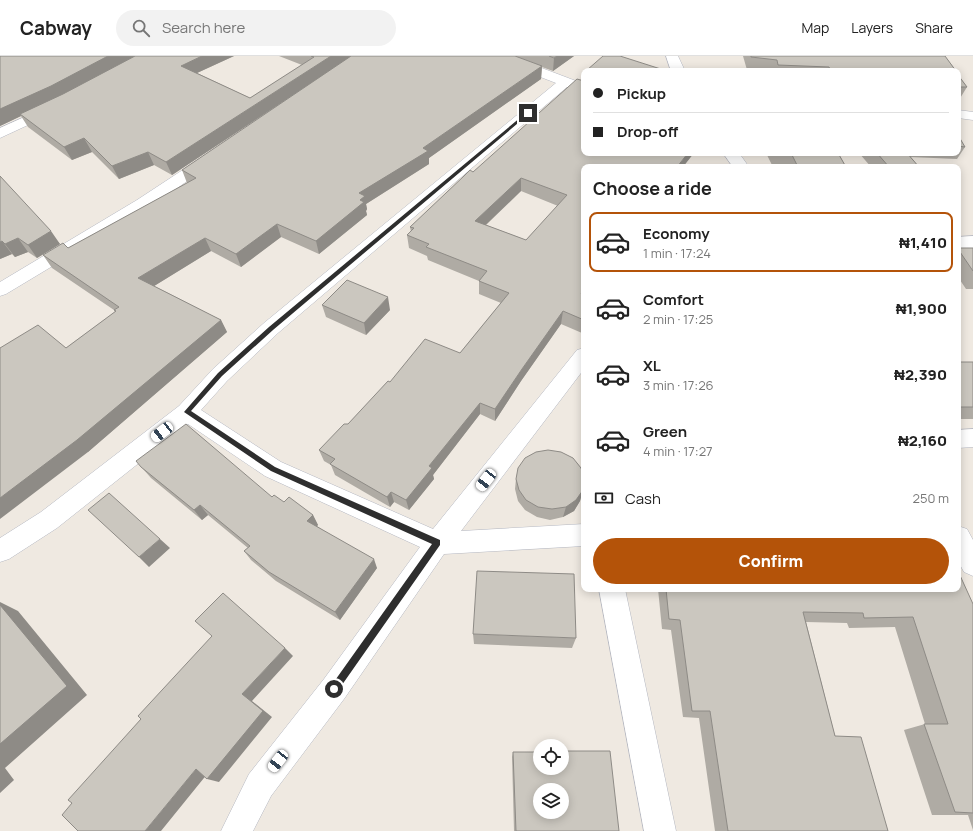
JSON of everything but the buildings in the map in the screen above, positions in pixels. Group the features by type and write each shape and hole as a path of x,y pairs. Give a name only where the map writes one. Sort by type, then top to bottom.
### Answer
{"street":[{"path":"498,56 581,88"},
{"path":"672,56 677,68"},
{"path":"0,551 49,520 187,412 220,375 271,328 565,82"},
{"path":"0,134 64,103"},
{"path":"961,114 973,116"},
{"path":"0,290 143,204 218,152"},
{"path":"961,243 973,242"},
{"path":"237,831 260,785 334,689 437,542 581,359"},
{"path":"187,412 273,469 437,542 581,535"},
{"path":"961,439 973,438"},
{"path":"961,542 973,564"},
{"path":"613,592 660,831"}],"route":[{"path":"334,689 437,542 273,469 187,412 220,375 271,328 528,113"}]}
